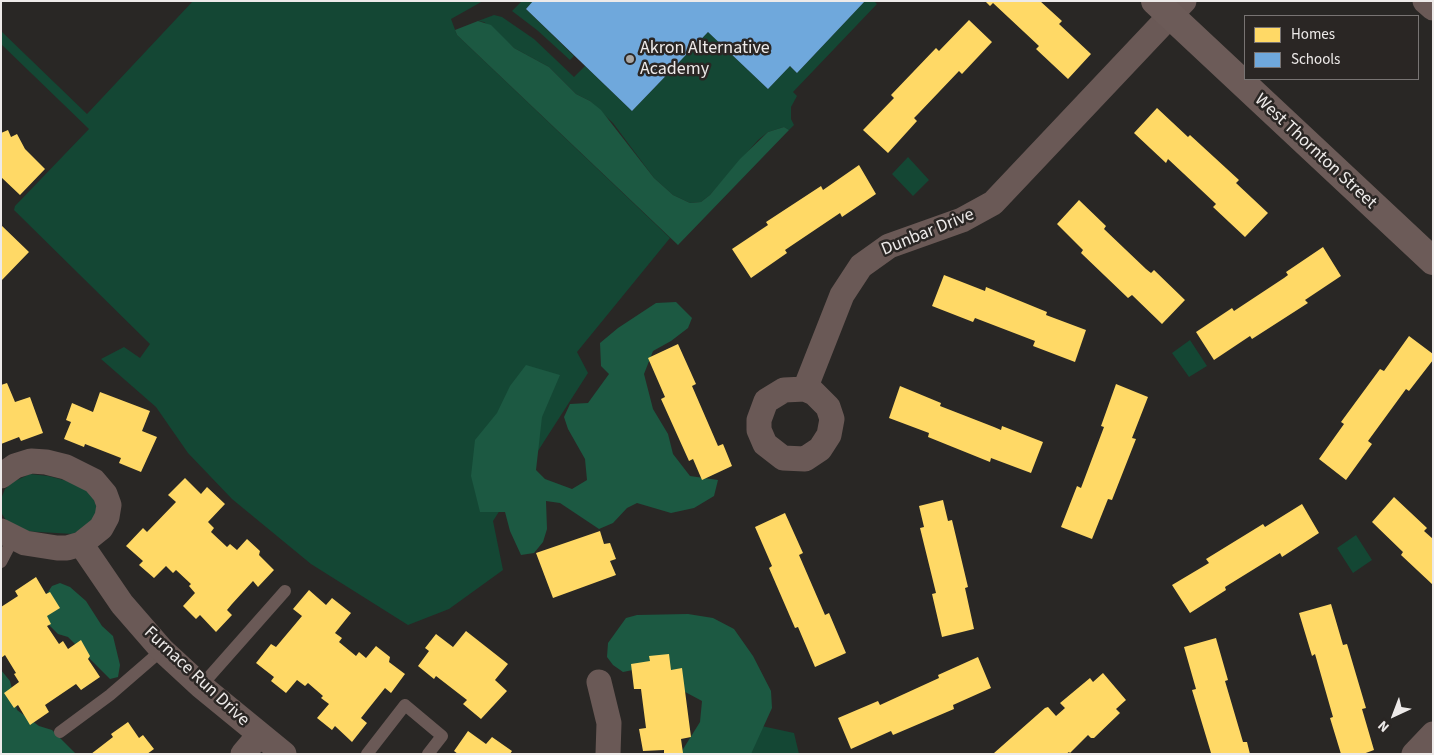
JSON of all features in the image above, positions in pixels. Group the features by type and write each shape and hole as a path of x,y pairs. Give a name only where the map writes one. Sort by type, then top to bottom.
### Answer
{"main road":[{"name":"West Thornton Street","path":"1170,6 1244,78"},
{"name":"West Thornton Street","path":"1246,80 1433,261"}],"street":[{"path":"1426,1 1433,8"},
{"name":"Dunbar Drive","path":"805,389 842,296 861,266 889,246 962,220 993,203 1170,6"},
{"path":"1,476 15,466 31,462 46,462 66,467 94,481 105,494 109,505 107,517 101,528 81,544 57,548 7,535"},
{"name":"Furnace Run Drive","path":"81,544 122,604 162,650 200,686 284,754"},
{"path":"599,682 609,723 608,754"},
{"path":"1414,754 1433,734"},
{"path":"243,754 259,735"}],"lane":[{"path":"1,562 7,535"},
{"path":"200,686 286,591"},
{"path":"60,732 110,695 162,650"},
{"path":"367,754 405,705 442,736 428,754"}],"green space":[{"path":"193,1 483,1 451,19 457,35 670,238 577,352 588,373 493,521 503,570 449,609 408,625 311,564 232,499 188,453 156,407 101,359 124,347 140,358 150,344 14,210 15,206 89,129 1,44 1,31 87,114"},
{"path":"522,1 533,1 526,9 574,56 570,60 537,30 512,11"},
{"path":"865,1 874,1 877,4 793,92 797,96 791,107 791,119 794,125 789,130 784,127 768,132 758,140 710,195 701,202 690,203 673,195 654,178 613,123 590,101 576,94 549,67 514,48 484,22 478,21 494,15 502,17 534,39 574,77 585,66 632,111 708,32 768,89 790,66 797,73"},
{"path":"478,21 491,25 514,48 549,67 576,94 590,101 601,110 654,178 673,195 690,203 701,202 710,195 740,159 768,132 784,127 789,130 678,245 457,35 455,30"},
{"path":"908,157 929,180 913,196 892,174"},
{"path":"676,302 692,318 688,328 671,341 653,351 644,374 653,409 668,434 673,454 690,476 718,480 714,496 694,508 671,513 637,503 627,508 613,523 599,529 560,503 546,501 547,529 543,542 534,553 521,555 510,531 505,512 480,512 471,476 475,440 497,413 510,386 526,365 560,375 542,417 536,470 545,479 572,489 587,480 585,459 568,429 564,417 570,404 588,403 609,374 601,366 600,343 618,328 656,303"},
{"path":"1190,340 1207,366 1189,377 1172,353"},
{"path":"30,474 48,476 79,484 91,492 97,508 94,522 73,534 23,531 9,525 2,514 1,499 5,489 13,482"},
{"path":"1356,535 1372,560 1353,573 1337,548"},
{"path":"60,583 70,587 86,601 102,626 113,636 120,665 118,677 110,679 68,637 58,634 42,618 46,595 52,586"},
{"path":"688,614 713,618 734,629 753,656 771,691 772,708 751,754 680,754 700,722 702,701 674,686 662,664 623,672 613,665 607,657 608,643 626,618 637,615"},
{"path":"1,670 10,681 17,710 39,726 52,730 76,754 1,754"},
{"path":"757,725 794,733 799,754 747,754"}],"building: Homes":[{"path":"985,1 1040,1 1062,21 1059,24 1091,54 1068,79 1036,49 1039,46 993,3 990,6"},
{"path":"969,20 992,42 962,74 959,71 914,118 917,121 888,153 863,130 894,98 891,95 936,48 939,51"},
{"path":"1157,108 1239,180 1236,183 1268,213 1245,237 1213,207 1216,204 1199,188 1168,159 1166,163 1134,133"},
{"path":"8,130 11,137 17,134 25,149 45,169 20,195 1,177 1,133"},
{"path":"859,165 876,194 842,217 840,213 785,250 787,253 751,278 732,249 768,225 766,222 821,186 823,190"},
{"path":"1079,200 1106,226 1104,229 1146,269 1151,273 1154,270 1185,300 1162,324 1132,295 1128,298 1081,253 1083,250 1057,224"},
{"path":"1,225 29,252 1,281"},
{"path":"1323,247 1341,276 1305,300 1308,303 1252,339 1250,336 1214,360 1196,332 1232,308 1234,311 1284,278 1288,275 1286,272"},
{"path":"944,275 985,291 986,287 1047,312 1046,315 1086,330 1075,362 1033,346 1035,341 975,318 973,322 932,306"},
{"path":"1409,336 1433,354 1433,360 1409,391 1406,389 1368,441 1372,444 1346,480 1319,459 1344,424 1341,422 1380,369 1384,371"},
{"path":"678,344 696,384 692,386 718,446 723,444 732,466 702,480 693,459 689,461 661,399 665,397 648,358"},
{"path":"7,383 15,402 30,397 43,433 21,441 19,437 1,444 1,385"},
{"path":"1116,384 1148,397 1132,438 1136,439 1112,500 1108,499 1092,539 1061,527 1077,486 1081,488 1104,427 1101,426"},
{"path":"900,386 941,403 940,406 1001,430 1002,426 1043,442 1031,473 991,458 990,462 928,437 929,433 889,418"},
{"path":"100,392 150,411 142,431 157,437 141,472 119,463 121,458 85,444 84,447 64,439 71,422 66,420 72,403 93,412"},
{"path":"185,478 201,494 207,487 225,504 208,522 214,528 211,532 227,547 230,544 237,550 247,539 260,551 259,555 274,570 258,587 253,581 227,610 232,615 216,632 200,615 196,619 183,606 195,593 189,586 191,584 176,570 173,573 166,566 154,578 139,565 143,561 126,546 143,528 147,532 176,502 168,495"},
{"path":"1394,497 1427,528 1424,531 1433,539 1433,585 1401,555 1403,552 1372,522"},
{"path":"943,500 948,521 952,520 968,587 965,588 974,629 942,637 932,594 936,593 920,528 924,527 919,506"},
{"path":"1302,504 1319,533 1282,557 1280,553 1225,587 1226,590 1190,613 1172,585 1209,563 1206,559 1263,524 1265,527"},
{"path":"785,513 803,553 799,555 825,615 829,613 846,653 815,667 798,627 795,628 769,568 772,566 755,527"},
{"path":"600,531 604,544 610,543 616,559 610,561 616,575 553,598 536,553"},
{"path":"36,577 46,594 50,592 60,608 47,616 51,624 47,626 59,644 63,641 68,649 81,640 90,656 88,659 100,677 81,690 76,684 45,705 49,712 30,725 18,705 14,708 4,693 19,682 5,655 1,658 1,607 18,596 15,591"},
{"path":"309,590 326,605 332,598 351,613 335,633 342,638 339,642 356,656 359,652 366,658 376,646 390,657 389,662 405,674 391,693 385,688 361,718 367,723 352,742 335,726 332,730 317,718 329,704 308,683 305,686 297,680 286,693 271,681 274,677 256,663 271,644 276,647 302,616 293,609"},
{"path":"1331,604 1343,645 1347,644 1366,708 1362,709 1374,750 1363,754 1341,754 1330,718 1333,717 1315,654 1312,656 1299,613"},
{"path":"466,631 508,664 495,680 507,691 481,719 463,704 467,700 436,676 434,679 418,666 429,651 425,648 436,634 453,647"},
{"path":"1216,638 1228,680 1225,681 1243,742 1247,742 1250,754 1211,753 1192,690 1196,689 1184,647"},
{"path":"669,654 671,670 682,668 691,737 681,739 683,753 664,754 664,750 643,751 639,729 646,728 641,689 634,689 631,664 650,661 649,656"},
{"path":"978,657 991,688 953,705 954,709 893,735 891,731 851,749 838,718 878,701 880,705 939,678 938,675"},
{"path":"1103,673 1126,700 1116,709 1120,713 1094,738 1088,735 1070,753 1066,754 994,753 1045,708 1048,707 1056,716 1065,708 1060,703 1090,678 1093,682"},
{"path":"128,722 139,738 143,735 154,749 147,754 91,754 113,737 111,734"},
{"path":"468,731 486,744 492,737 512,751 510,754 458,754 454,751"}],"building: Schools":[{"name":"Akron Alternative Academy","path":"533,1 865,1 797,73 790,66 768,89 708,32 632,111 526,9"}],"place":[{"name":"Akron Alternative Academy","path":"630,59"}]}
